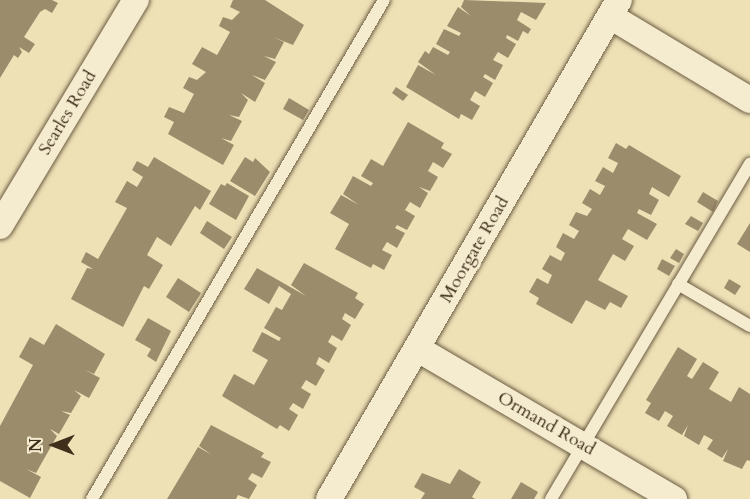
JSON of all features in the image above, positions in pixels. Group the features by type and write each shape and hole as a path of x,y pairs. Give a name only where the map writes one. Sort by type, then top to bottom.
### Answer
{"street":[{"name":"Searles Road","path":"0,226 136,0"},
{"path":"615,8 750,99"},
{"name":"Moorgate Road","path":"329,499 615,8"},
{"name":"Ormand Road","path":"418,349 674,499"}],"lane":[{"path":"92,499 384,0"},
{"path":"551,499 750,164"},
{"path":"678,284 750,326"}],"building":[{"path":"0,0 52,0 58,3 52,13 45,9 40,12 24,37 35,44 29,53 19,47 22,52 18,58 14,55 0,78"},
{"path":"233,0 265,0 304,25 293,45 273,37 284,42 275,59 264,56 276,62 265,80 252,75 265,83 255,102 241,93 248,100 239,117 229,115 242,121 231,141 221,138 234,145 223,165 168,134 174,122 164,117 169,107 184,113 194,94 183,88 189,77 197,80 206,72 192,64 202,47 217,55 230,32 219,26 223,17 232,20 240,12 230,7"},
{"path":"464,0 546,3 536,20 521,12 517,20 531,29 528,34 523,31 518,41 507,35 506,38 516,44 508,58 498,52 493,60 503,65 495,80 485,74 483,77 493,83 485,97 475,91 470,100 480,106 472,120 461,114 459,119 406,87 418,65 436,75 418,62 425,51 429,54 433,47 448,55 450,52 436,44 444,29 459,36 461,33 447,26 458,7 471,16 461,7"},
{"path":"396,87 408,95 403,101 392,93"},
{"path":"289,98 309,110 303,120 283,109"},
{"path":"408,122 444,143 441,148 452,154 443,168 433,162 428,171 438,177 430,191 419,187 428,193 420,208 410,202 405,210 415,216 407,230 397,225 395,228 405,233 397,248 387,242 382,250 392,255 384,270 373,264 371,268 335,249 349,224 330,213 341,195 359,205 343,194 353,176 371,186 373,183 361,176 371,159 383,166"},
{"path":"616,143 626,149 629,145 681,176 669,197 652,187 649,194 659,200 651,215 639,209 637,213 657,224 647,240 628,229 622,239 634,246 625,261 613,254 598,280 628,296 621,308 610,302 605,310 586,300 572,324 536,304 539,298 529,292 537,278 548,284 552,275 542,269 550,255 561,261 565,253 556,247 563,233 574,239 579,231 569,225 576,212 587,216 592,209 582,203 590,189 600,195 605,186 595,181 603,167 613,173 618,163 608,158"},
{"path":"154,157 211,191 200,210 195,206 171,246 157,237 147,255 163,265 149,289 144,286 123,327 71,299 87,268 93,269 81,262 86,252 98,259 127,208 115,202 127,181 137,187 143,177 132,170 137,161 148,167"},
{"path":"245,157 253,162 255,158 270,172 255,196 230,181"},
{"path":"227,183 249,196 236,220 209,204 221,184 225,186"},
{"path":"703,192 718,201 713,212 697,202"},
{"path":"691,216 703,223 698,231 685,224"},
{"path":"207,221 232,237 224,249 200,233"},
{"path":"750,223 750,252 737,244"},
{"path":"676,249 684,254 679,263 670,258"},
{"path":"662,259 675,266 669,276 657,269"},
{"path":"304,263 358,293 355,298 364,304 355,319 345,313 342,319 351,325 342,341 332,335 328,342 337,348 329,363 319,357 316,364 325,370 316,386 306,380 301,388 311,394 303,409 293,403 289,409 298,415 289,431 280,425 277,429 222,396 234,374 254,385 268,360 252,351 262,332 279,341 281,338 264,328 276,307 282,310 291,294 279,286 269,304 244,289 257,268 306,296 291,285"},
{"path":"178,278 201,293 189,312 166,297"},
{"path":"729,279 741,286 735,295 724,288"},
{"path":"148,318 171,331 156,362 147,356 151,349 135,340"},
{"path":"56,324 105,354 94,374 85,370 100,378 89,398 74,390 81,396 71,413 61,411 70,415 59,434 50,429 57,436 36,473 26,469 41,477 30,498 0,481 0,426 33,365 19,357 30,337 44,345"},
{"path":"678,347 697,359 687,376 692,379 703,362 719,372 709,389 731,402 739,387 750,394 750,461 747,460 742,469 723,461 728,449 722,458 707,449 713,440 704,435 699,445 684,436 688,425 682,435 667,426 673,416 665,411 659,421 645,413 651,403 646,400"},
{"path":"211,425 264,453 261,457 271,462 262,478 252,473 248,479 257,485 249,499 238,495 236,499 167,499 198,447 212,455 199,446"},
{"path":"459,469 481,482 472,497 475,499 421,499 425,493 414,487 422,473 450,484"},
{"path":"521,482 538,492 534,499 511,499"}]}
